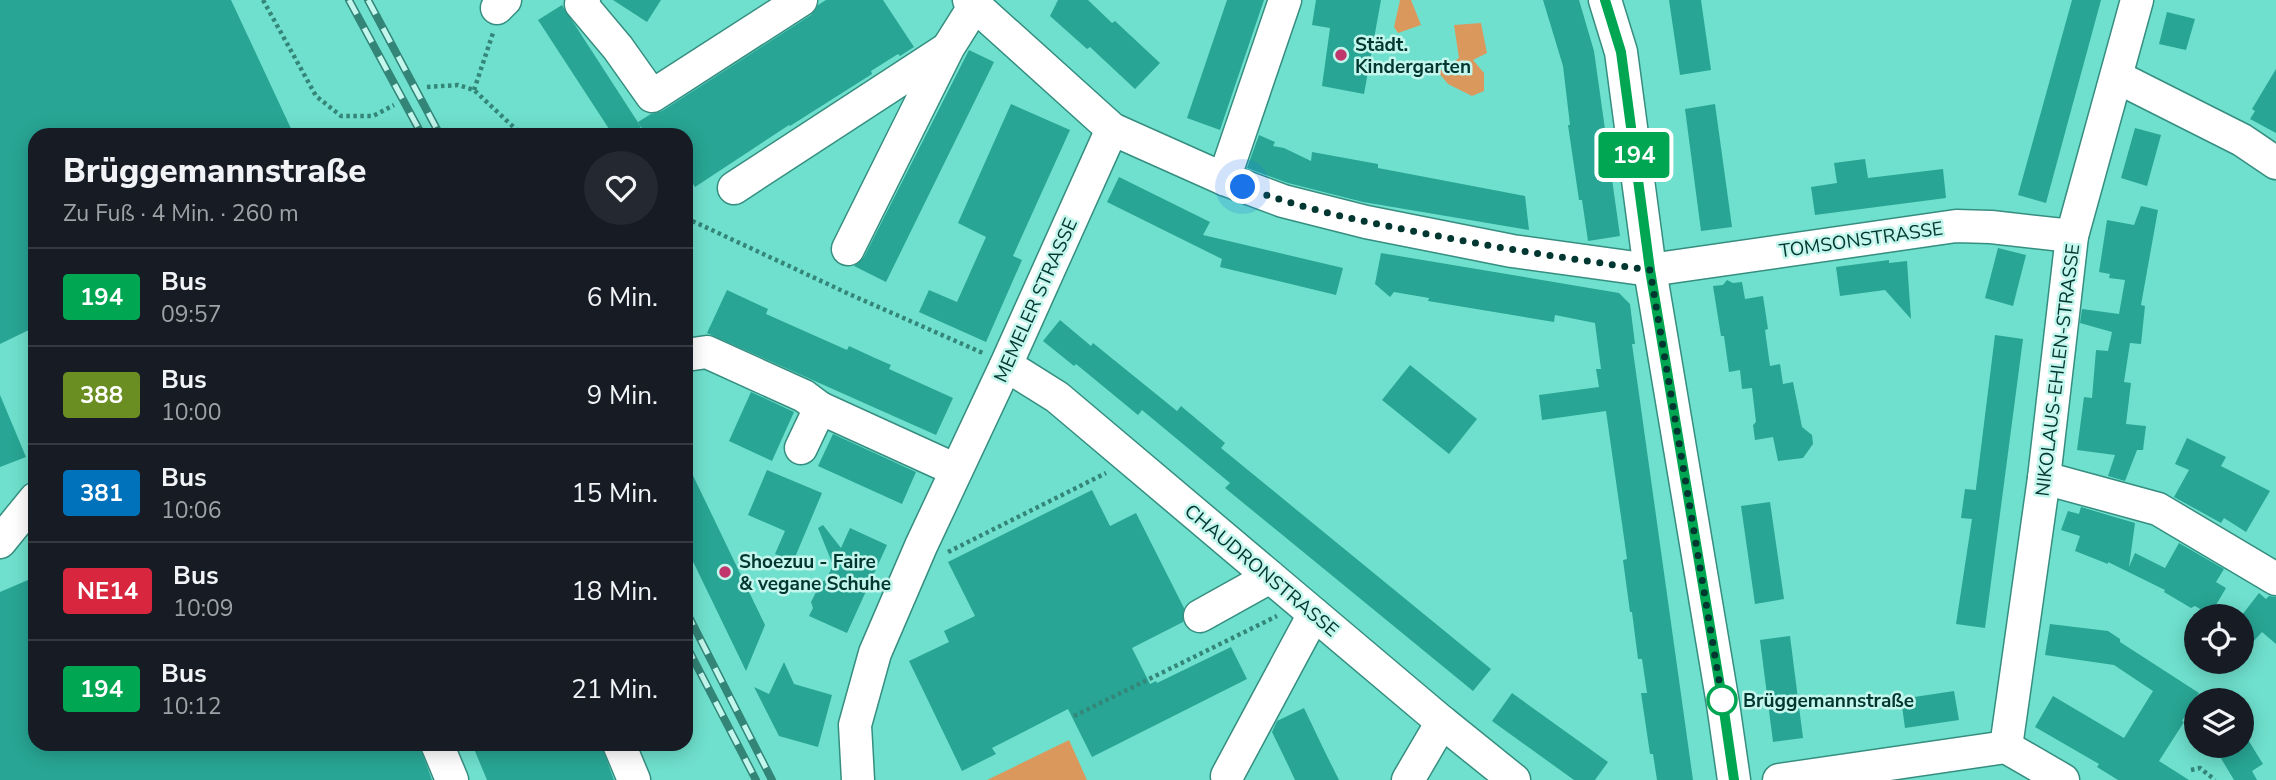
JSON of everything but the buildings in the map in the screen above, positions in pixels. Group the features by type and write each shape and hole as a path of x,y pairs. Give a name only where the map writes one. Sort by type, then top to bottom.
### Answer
{"street":[{"path":"584,0 581,4 618,48 652,96 801,0"},
{"path":"1224,179 1285,0"},
{"path":"1605,0 1621,52 1650,270 1734,780"},
{"name":"NIKOLAUS-EHLEN-STRASSE","path":"2006,747 2044,478 2072,236 2137,0"},
{"path":"848,248 972,3"},
{"name":"TOMSONSTRASSE","path":"972,3 1112,129 1224,179 1283,201 1366,222 1512,251 1650,270 1956,226 2072,236"},
{"path":"734,188 948,48"},
{"path":"2117,77 2242,140 2276,163"},
{"name":"MEMELER STRASSE","path":"858,780 855,725 875,653 921,546 1112,129"},
{"path":"693,354 707,352 804,396 820,408 956,470"},
{"name":"CHAUDRONSTRASSE","path":"1006,365 1057,397 1514,780"},
{"path":"801,448 820,408"},
{"path":"2044,478 2158,509 2276,579"},
{"path":"0,542 28,508"},
{"path":"1200,616 1270,577"},
{"path":"1227,776 1307,609"},
{"path":"1408,780 1442,722"},
{"path":"1779,780 2006,747 2063,780"},
{"path":"440,751 452,780"},
{"path":"622,751 634,780"}],"path":[{"path":"263,0 316,96 341,116 373,116 394,105"},
{"path":"474,90 501,4"},
{"path":"427,87 458,85 474,90 515,128"},
{"path":"693,221 1006,365"},
{"path":"921,546 946,553 1132,460"},
{"path":"1074,716 1307,609"},
{"path":"2191,770 2200,768 2216,780"}],"shaded area":[{"path":"1400,0 1411,0 1421,25 1398,33 1394,27"},
{"path":"1481,23 1487,53 1473,60 1484,73 1484,91 1472,96 1448,84 1438,72 1459,58 1454,25"},
{"path":"1069,740 1087,780 987,780"}],"railway":[{"path":"349,0 418,128"},
{"path":"368,0 436,128"},
{"path":"693,625 772,780"},
{"path":"693,658 756,780"}],"bus line":[{"name":"194","path":"1605,0 1621,52 1650,270 1734,780"}],"place":[{"name":"Städt. Kindergarten","path":"1341,55"},
{"name":"Shoezuu - Faire & vegane Schuhe","path":"725,572"},
{"name":"Brüggemannstraße","path":"1722,700"}],"route":[{"path":"1243,187 1283,201 1366,222 1512,251 1650,270 1723,704 1722,700"}]}
